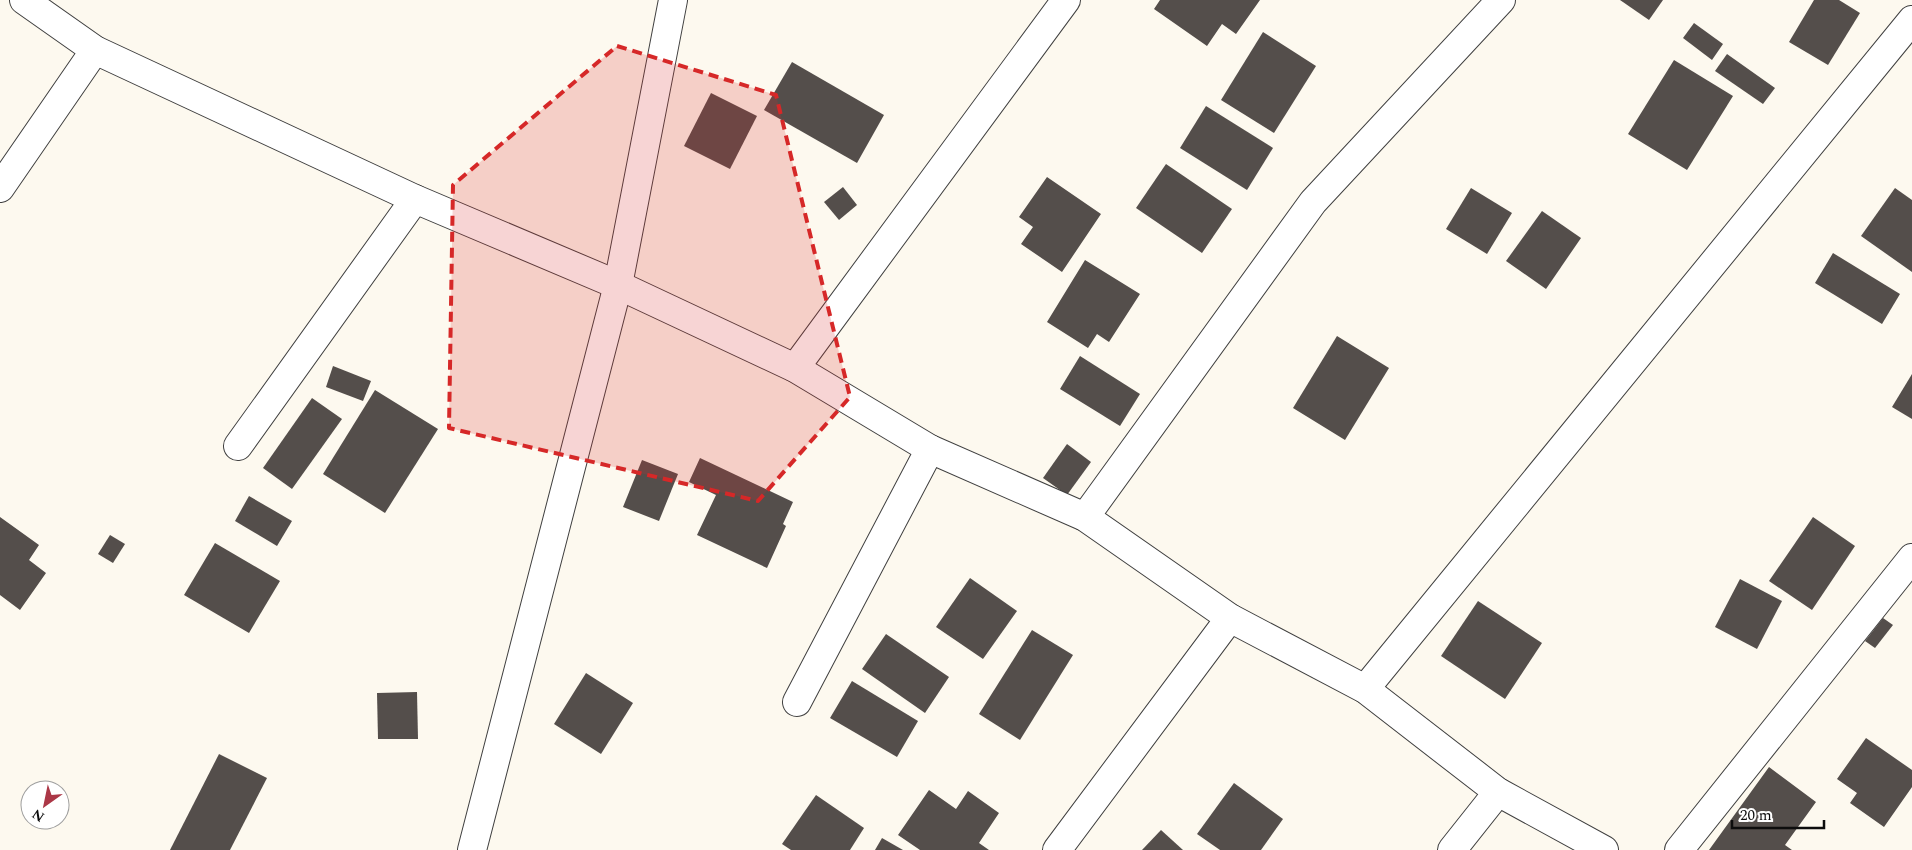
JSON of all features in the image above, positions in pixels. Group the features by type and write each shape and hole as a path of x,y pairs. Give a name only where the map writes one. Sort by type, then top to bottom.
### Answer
{"street":[{"path":"24,0 95,50 415,199 618,286 795,368 930,449 1085,517 1230,618 1365,689 1498,792 1604,850"},
{"path":"472,850 618,286 673,0"},
{"path":"795,368 1066,0"},
{"path":"1085,517 1313,202 1502,0"},
{"path":"1365,689 1912,20"},
{"path":"0,188 95,50"},
{"path":"238,446 415,199"},
{"path":"798,702 930,449"},
{"path":"1679,850 1912,558"},
{"path":"1056,850 1230,618"},
{"path":"1452,850 1498,792"}],"highlighted area":[{"path":"617,46 776,95 850,397 758,501 449,428 453,185"}],"building":[{"path":"1160,0 1260,0 1236,34 1222,24 1207,46 1154,9"},
{"path":"1620,0 1663,0 1649,20"},
{"path":"1814,0 1839,0 1860,13 1828,65 1789,42"},
{"path":"1694,23 1723,44 1712,60 1683,38"},
{"path":"1263,32 1316,66 1274,133 1221,100"},
{"path":"1727,54 1775,88 1763,104 1715,71"},
{"path":"1674,60 1733,96 1687,170 1628,134"},
{"path":"792,62 884,115 857,163 764,110"},
{"path":"711,93 757,116 730,169 684,146"},
{"path":"1206,106 1273,148 1247,190 1180,148"},
{"path":"1166,164 1232,209 1202,253 1136,208"},
{"path":"1047,177 1101,214 1062,272 1021,244 1033,227 1019,217"},
{"path":"843,187 857,205 839,220 824,202"},
{"path":"1471,188 1512,213 1487,254 1446,229"},
{"path":"1895,188 1912,200 1912,272 1861,236"},
{"path":"1542,211 1581,238 1546,289 1506,261"},
{"path":"1833,253 1900,294 1882,324 1815,283"},
{"path":"1085,260 1140,294 1109,342 1097,334 1088,348 1047,322"},
{"path":"1337,336 1389,368 1345,440 1293,408"},
{"path":"1080,356 1140,394 1120,426 1060,389"},
{"path":"333,366 371,381 363,401 326,387"},
{"path":"1912,374 1912,419 1892,407"},
{"path":"375,390 438,429 385,513 323,474"},
{"path":"312,398 342,419 292,489 263,468"},
{"path":"1067,444 1091,462 1067,495 1043,478"},
{"path":"700,458 793,502 783,524 786,526 767,568 697,535 716,495 689,482"},
{"path":"642,460 678,474 659,521 623,507"},
{"path":"249,496 292,521 277,546 235,521"},
{"path":"0,517 39,545 29,560 46,573 20,610 0,595"},
{"path":"1813,517 1855,546 1812,610 1769,581"},
{"path":"110,535 125,544 113,563 98,554"},
{"path":"215,543 280,581 249,633 184,595"},
{"path":"970,578 1017,611 983,659 936,627"},
{"path":"1740,579 1782,601 1757,649 1715,627"},
{"path":"1478,601 1542,643 1505,699 1441,656"},
{"path":"1883,618 1893,625 1875,648 1865,641"},
{"path":"1032,630 1073,655 1020,740 979,714"},
{"path":"886,634 949,677 925,713 862,669"},
{"path":"586,673 633,703 601,754 554,724"},
{"path":"852,681 918,721 897,757 830,718"},
{"path":"417,692 418,739 378,739 377,693"},
{"path":"1866,738 1912,770 1912,787 1884,827 1850,803 1857,793 1837,779"},
{"path":"219,754 267,778 230,850 170,850"},
{"path":"1769,767 1816,802 1785,845 1792,850 1709,850"},
{"path":"1234,783 1283,819 1261,850 1220,850 1197,834"},
{"path":"929,790 956,809 968,791 999,813 979,843 989,850 920,850 898,835"},
{"path":"816,795 864,828 850,850 791,850 782,844"},
{"path":"1161,830 1183,850 1142,850"},
{"path":"882,838 903,850 875,850"}]}
